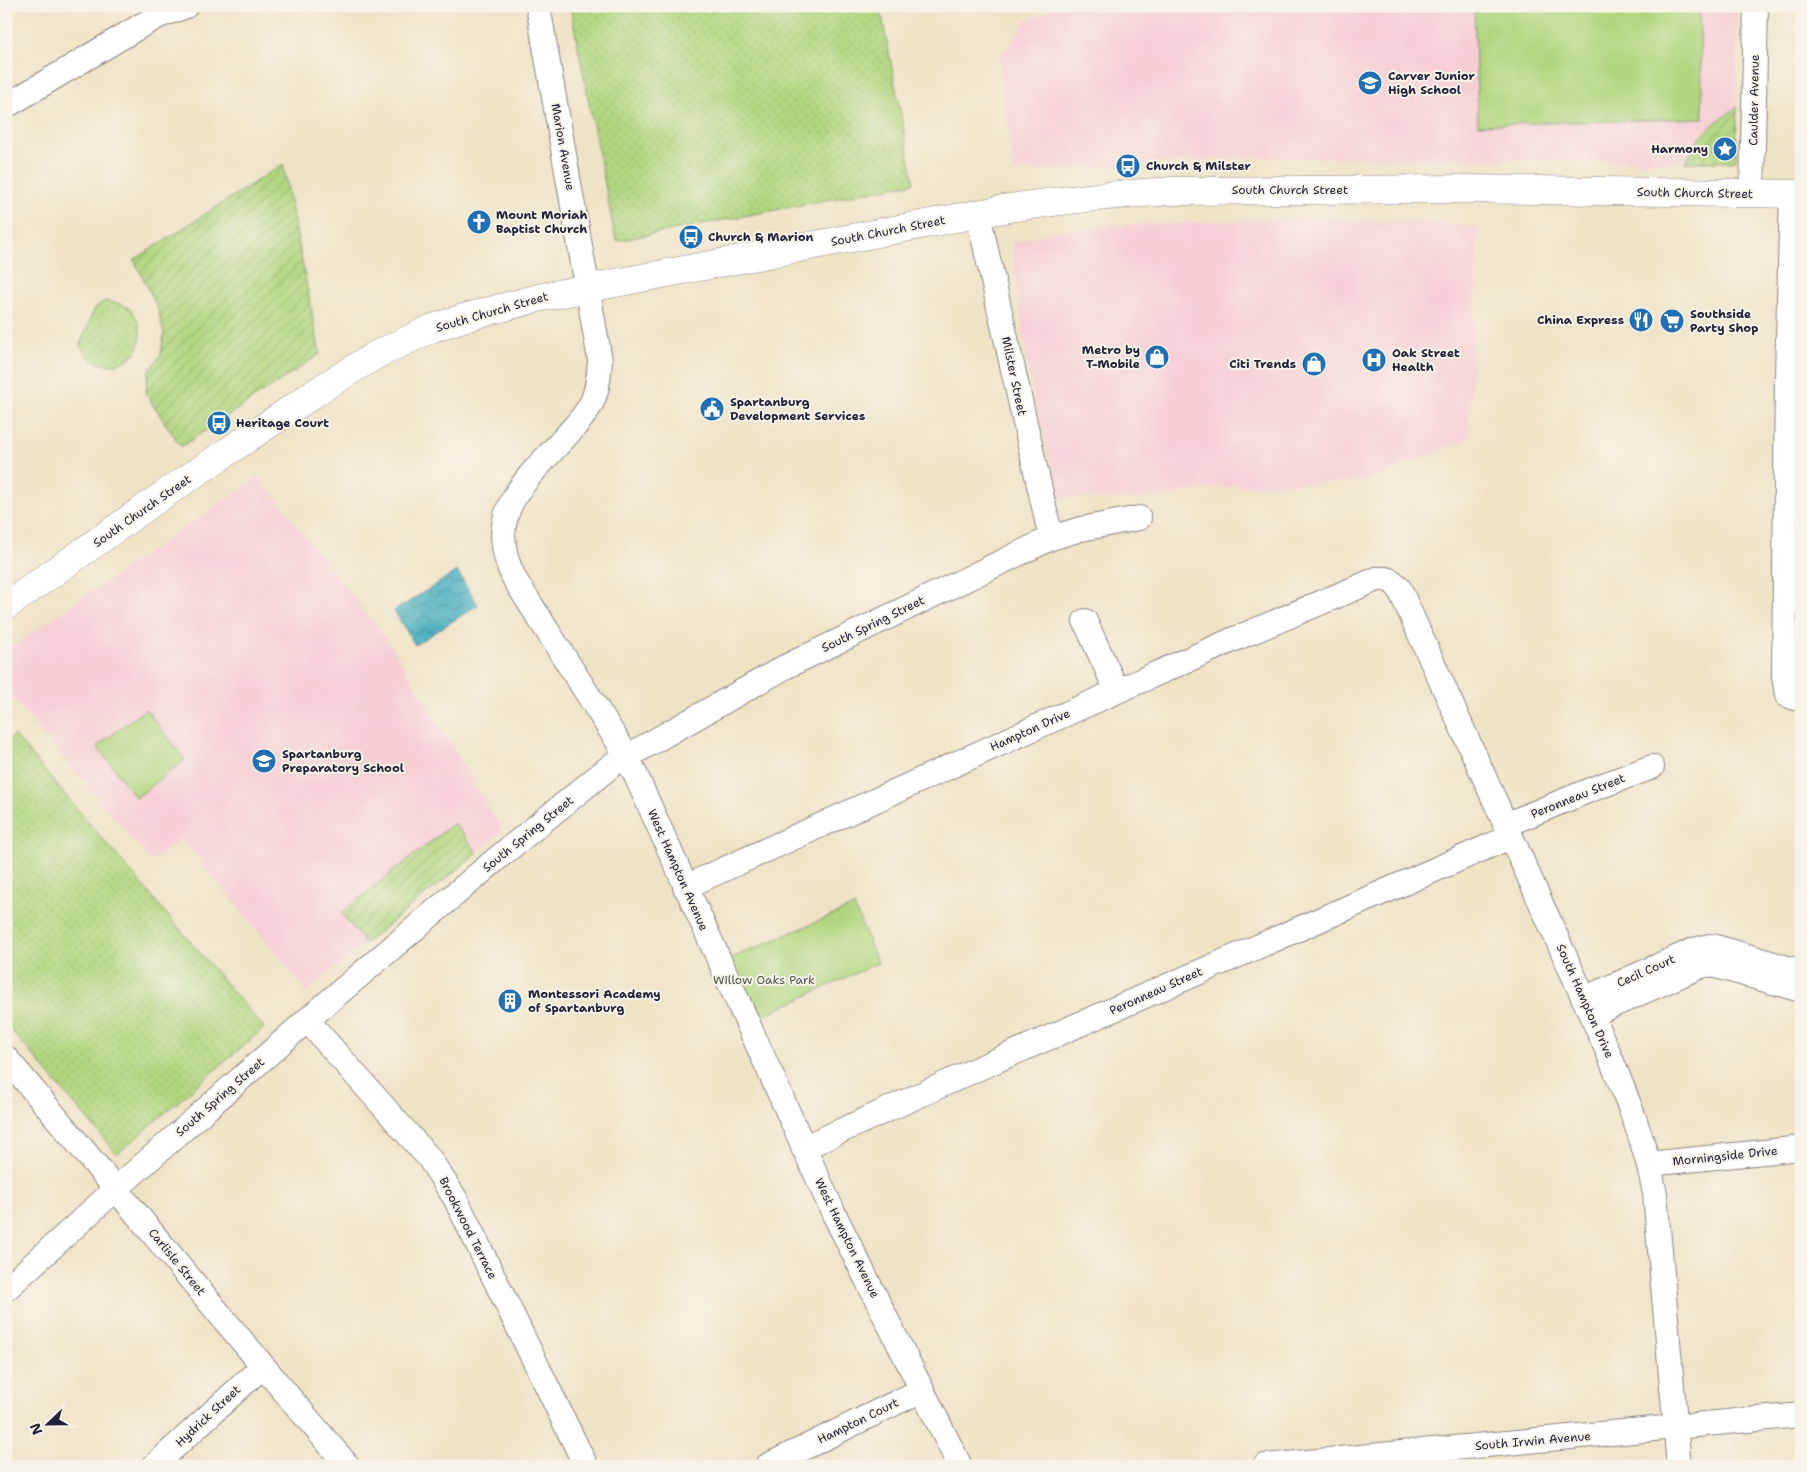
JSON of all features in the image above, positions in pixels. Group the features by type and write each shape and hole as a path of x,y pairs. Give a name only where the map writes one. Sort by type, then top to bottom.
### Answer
{"main road":[{"name":"South Church Street","path":"6,606 175,487 327,385 376,355 404,341 463,318 542,297 978,214 1049,201 1090,196 1172,191 1461,189 1752,194 1796,193"}],"street":[{"path":"6,106 142,24 186,6"},
{"name":"Marion Avenue","path":"538,6 587,289"},
{"name":"Caulder Avenue","path":"1752,194 1756,6"},
{"path":"1794,697 1784,677 1786,405 1796,193"},
{"name":"Milster Street","path":"978,214 1051,538"},
{"name":"West Hampton Avenue","path":"587,289 600,360 599,381 592,401 582,418 512,500 505,516 502,532 503,549 507,565 627,756 803,1148 960,1466"},
{"name":"South Spring Street","path":"6,1289 307,1020 500,856 612,765 785,667 1051,538 1081,529 1139,518"},
{"name":"South Hampton Drive","path":"1377,579 1385,578 1393,581 1399,588 1624,1089 1649,1164 1655,1194 1679,1466"},
{"name":"Hampton Drive","path":"685,887 1117,691 1377,579"},
{"path":"1085,621 1117,691"},
{"name":"Peronneau Street","path":"803,1148 1508,831 1590,790 1652,767"},
{"path":"1801,972 1716,946 1709,955 1801,990"},
{"name":"Cecil Court","path":"1588,1007 1701,966 1709,955"},
{"name":"Brookwood Terrace","path":"307,1020 430,1158 443,1177 586,1466"},
{"name":"Carlisle Street","path":"6,1058 117,1188 262,1367 348,1466"},
{"name":"Morningside Drive","path":"1649,1164 1801,1148"},
{"name":"Hydrick Street","path":"154,1466 262,1367"},
{"name":"Hampton Court","path":"767,1466 922,1390"},
{"name":"South Irwin Avenue","path":"1265,1466 1801,1415"}],"shaded area":[{"name":"Carver Junior High School","path":"1060,6 1737,6 1737,107 1715,123 1700,138 1685,162 1248,157 1014,172 999,59 1025,21"},
{"path":"1275,219 1430,222 1478,227 1469,438 1366,481 1216,487 1144,499 1058,498 1027,365 1011,242 1049,233 1124,225"},
{"name":"Spartanburg Preparatory School","path":"259,477 393,648 503,831 306,991 182,838 152,861 6,691 6,650"}],"green space":[{"path":"570,6 880,6 914,183 616,241"},
{"path":"1474,6 1699,6 1703,118 1478,125"},
{"path":"1737,107 1736,159 1732,162 1685,162 1700,138 1715,123"},
{"path":"283,164 320,354 181,447 146,394 148,372 161,355 164,333 157,307 134,260"},
{"path":"105,301 130,309 139,325 140,338 137,350 133,355 118,364 111,365 96,362 84,351 80,344 95,308"},
{"path":"146,709 185,760 136,798 97,746"},
{"path":"14,735 264,1028 117,1154 6,1024 6,742"},
{"path":"454,823 478,853 365,943 341,913"},
{"name":"Willow Oaks Park","path":"854,906 878,963 747,1023 720,963"}],"water":[{"path":"457,571 478,605 415,645 394,611"}],"place":[{"name":"Carver Junior High School","path":"1370,83"},
{"name":"Harmony","path":"1725,149"},
{"name":"Church & Milster","path":"1128,166"},
{"name":"Mount Moriah Baptist Church","path":"479,222"},
{"name":"Church & Marion","path":"691,237"},
{"name":"China Express","path":"1641,320"},
{"name":"Southside Party Shop","path":"1672,321"},
{"name":"Metro by T-Mobile","path":"1157,357"},
{"name":"Oak Street Health","path":"1374,360"},
{"name":"Citi Trends","path":"1314,364"},
{"name":"Spartanburg Development Services","path":"712,409"},
{"name":"Heritage Court","path":"219,423"},
{"name":"Spartanburg Preparatory School","path":"264,761"},
{"name":"Montessori Academy of Spartanburg","path":"510,1001"}]}
